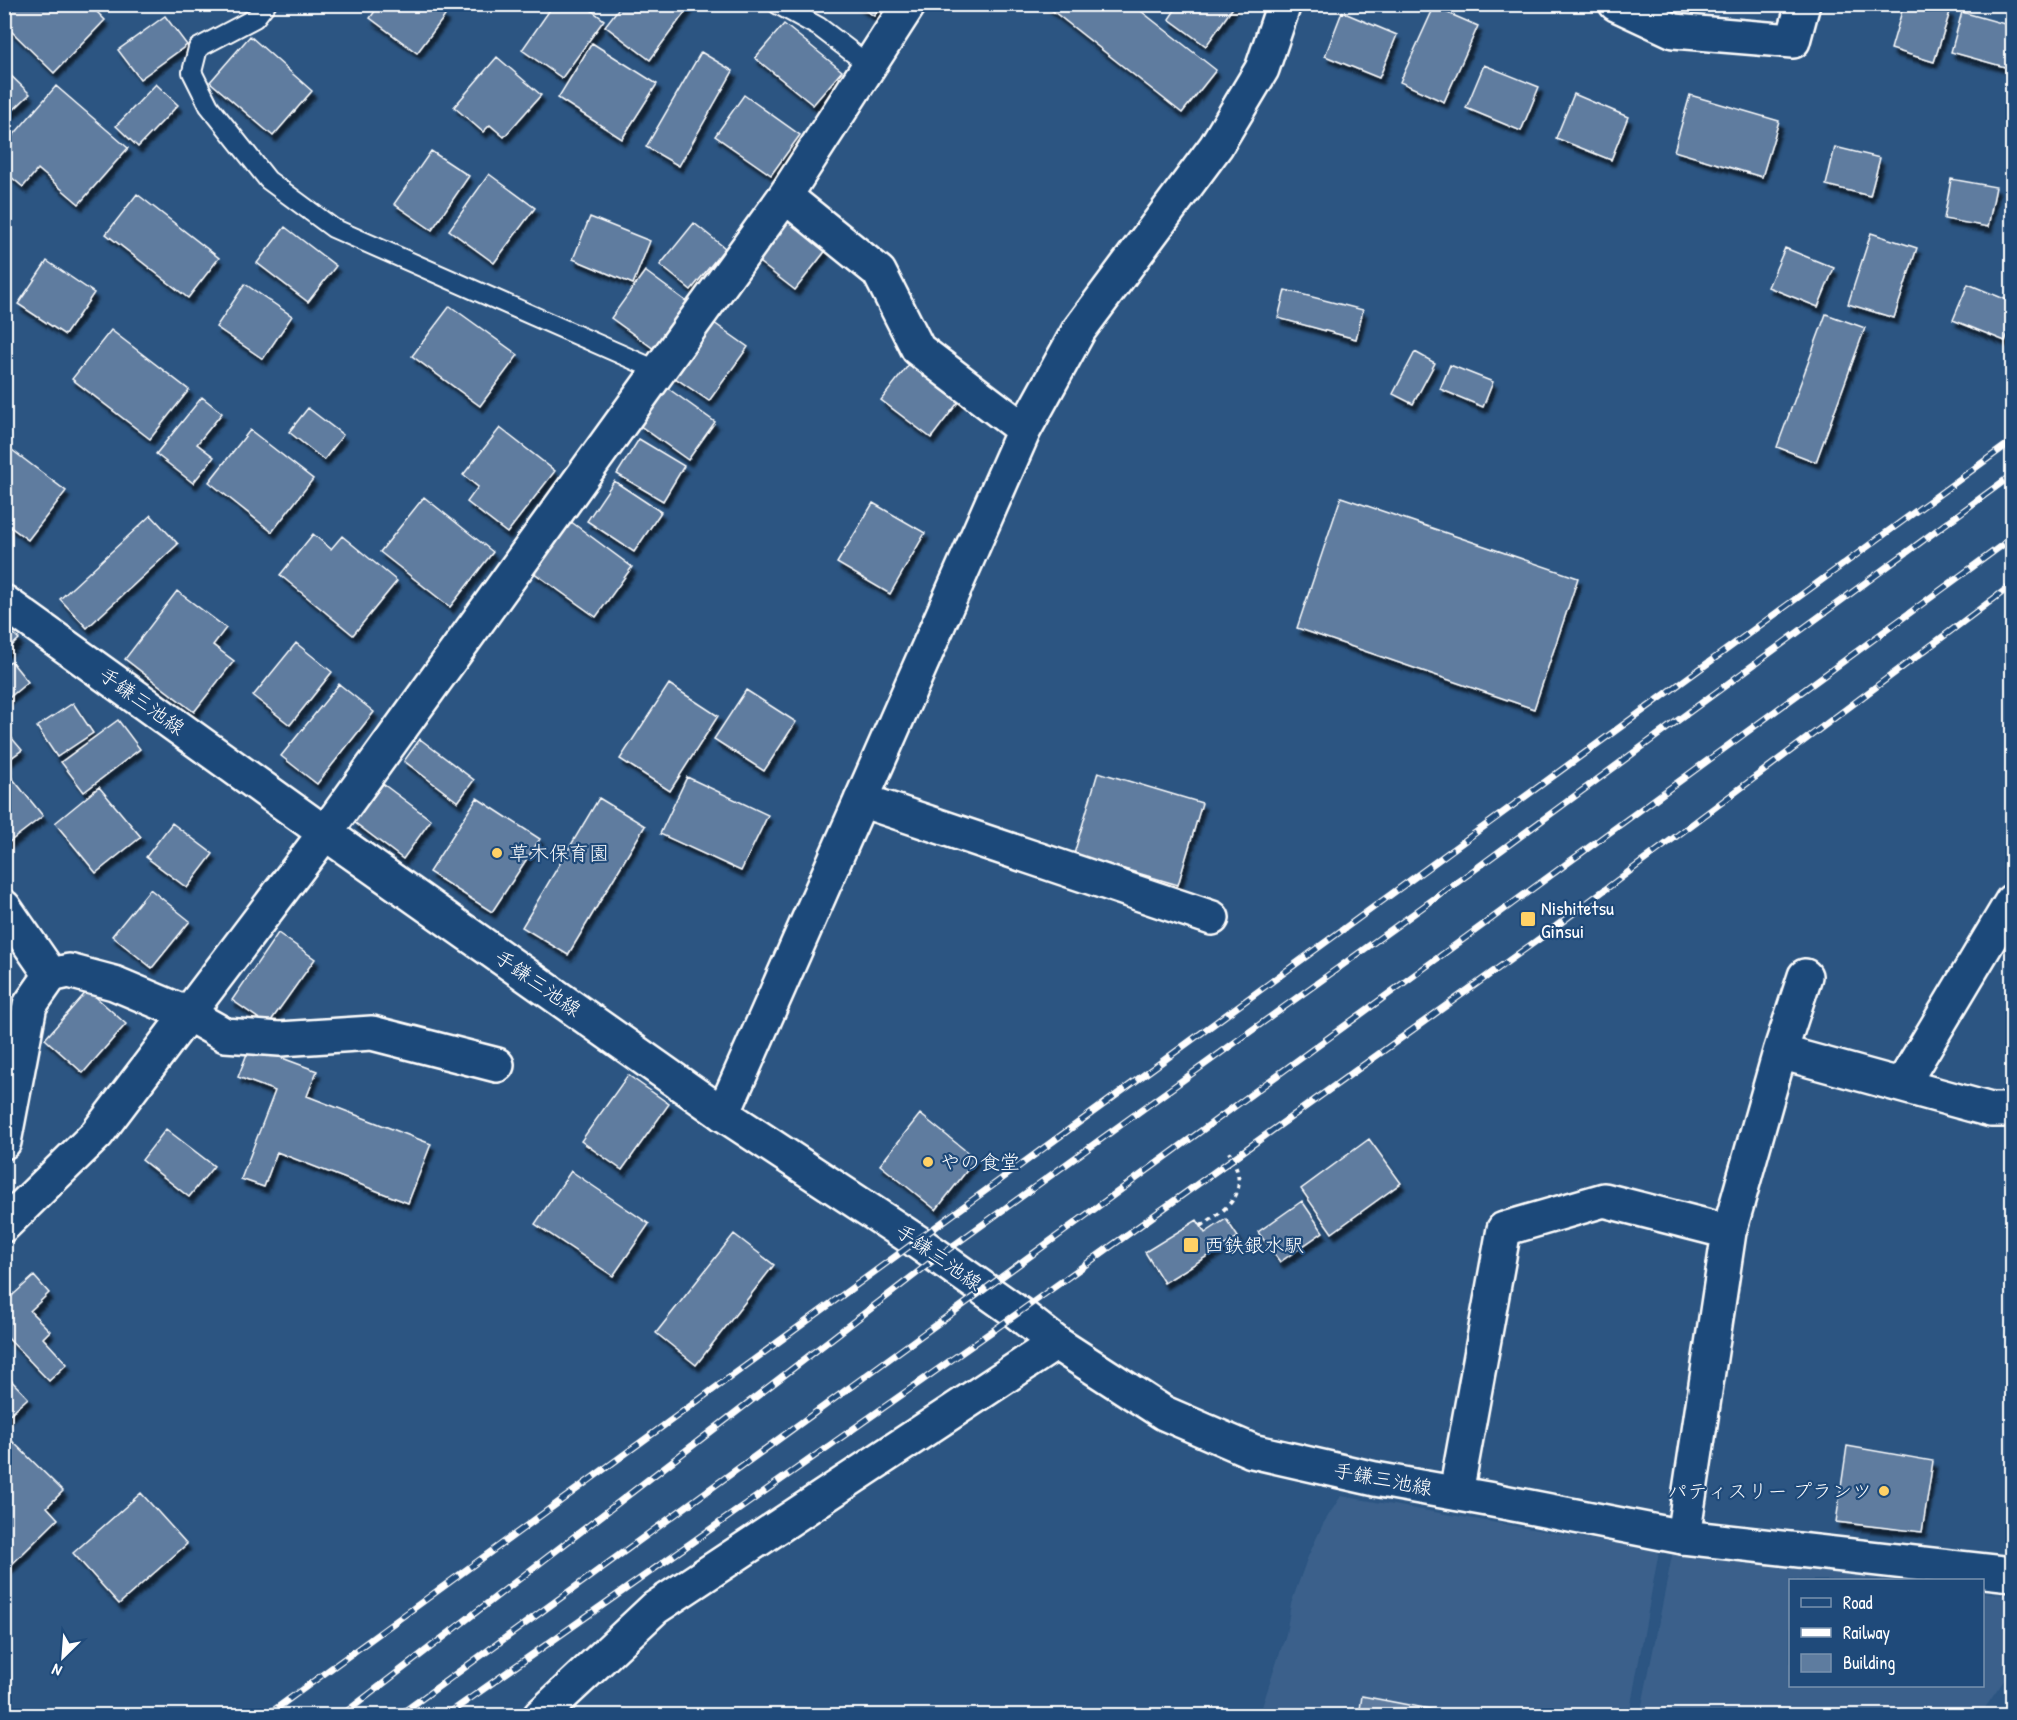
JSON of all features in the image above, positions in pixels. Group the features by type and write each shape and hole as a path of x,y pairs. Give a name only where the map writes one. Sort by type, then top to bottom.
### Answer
{"street":[{"path":"8,1214 97,1134 325,833 785,196 909,4"},
{"path":"723,1114 1024,430 1078,330 1216,146 1262,69 1284,4"},
{"path":"1616,4 1674,31 1793,41 1803,4"},
{"path":"785,196 879,272 918,350 1024,430"},
{"name":"手鎌三池線","path":"4,602 325,833 723,1114 916,1241 1018,1313 1056,1343 1164,1413 1252,1451 1375,1479 1683,1538 2013,1574"},
{"path":"861,800 1212,918"},
{"path":"1902,1085 2013,901"},
{"path":"4,907 51,975"},
{"path":"4,1142 30,1005 51,975 69,971 114,983 188,1014 225,1035 279,1039 372,1033 498,1065"},
{"path":"1683,1538 1729,1232 1780,1052 1805,976"},
{"path":"1780,1052 1991,1110 2013,1110"},
{"path":"1456,1493 1504,1229 1604,1200 1729,1232"},
{"path":"540,1716 655,1608 1056,1343"}],"lane":[{"path":"266,4 255,18 198,48 192,72 209,106 268,180 333,228 659,370"},
{"path":"777,4 819,27 870,66"}],"path":[{"path":"1201,1226 1223,1212 1234,1200 1240,1188 1238,1167 1229,1152"}],"shaded area":[{"path":"1341,1496 1659,1551 1629,1715 1259,1716 1286,1634 1291,1604 1307,1559 1323,1524"},
{"path":"1673,1551 1887,1579 1789,1579 1789,1687 1984,1687 1984,1592 2012,1596 2012,1669 1980,1715 1640,1716"}],"building":[{"path":"4,4 89,4 105,20 54,73 4,24"},
{"path":"380,4 429,4 445,16 417,53 370,18"},
{"path":"554,4 583,4 604,20 562,78 522,50"},
{"path":"622,4 691,4 650,60 605,26"},
{"path":"856,4 882,4 874,16"},
{"path":"1044,4 1132,4 1216,70 1182,113"},
{"path":"1179,4 1232,4 1234,6 1206,46 1169,19"},
{"path":"1904,4 1926,4 1950,12 1934,62 1891,49"},
{"path":"1434,7 1478,26 1444,102 1400,82"},
{"path":"1342,12 1397,35 1379,78 1325,56"},
{"path":"1962,12 2012,26 2012,69 1951,52"},
{"path":"165,16 187,45 140,79 118,50"},
{"path":"784,24 842,71 813,105 755,58"},
{"path":"250,36 312,91 273,136 210,82"},
{"path":"592,43 657,84 622,139 558,98"},
{"path":"701,52 733,71 679,166 646,147"},
{"path":"497,57 541,95 504,137 490,125 483,132 454,107"},
{"path":"1484,65 1539,87 1521,131 1466,108"},
{"path":"4,69 30,94 4,119"},
{"path":"156,84 178,105 138,147 116,126"},
{"path":"56,86 128,148 79,204 38,169 23,187 4,171 4,146"},
{"path":"1574,94 1628,117 1611,160 1556,138"},
{"path":"744,95 800,135 771,175 715,136"},
{"path":"1690,95 1779,121 1762,177 1674,151"},
{"path":"1835,147 1880,158 1870,196 1826,185"},
{"path":"431,151 469,176 432,230 394,204"},
{"path":"489,174 535,208 494,263 449,230"},
{"path":"1951,179 1996,187 1988,227 1944,219"},
{"path":"137,194 219,258 188,298 106,234"},
{"path":"590,217 650,241 633,284 573,259"},
{"path":"788,218 827,249 795,290 755,259"},
{"path":"694,223 725,248 691,290 660,265"},
{"path":"285,227 336,266 308,302 257,263"},
{"path":"1871,233 1917,248 1894,318 1848,304"},
{"path":"1785,248 1834,268 1818,307 1768,287"},
{"path":"47,261 94,293 65,335 18,304"},
{"path":"645,271 687,302 654,349 611,318"},
{"path":"245,284 292,316 263,359 216,327"},
{"path":"1968,284 2012,302 2012,324 2005,341 1953,320"},
{"path":"1285,290 1363,310 1356,339 1278,318"},
{"path":"450,306 518,355 480,406 412,356"},
{"path":"1826,314 1865,328 1816,462 1777,447"},
{"path":"707,318 748,347 709,401 668,373"},
{"path":"111,330 189,390 150,439 72,379"},
{"path":"1415,352 1435,363 1413,404 1393,394"},
{"path":"914,358 963,396 931,438 881,400"},
{"path":"1450,365 1493,382 1483,407 1440,389"},
{"path":"666,387 715,422 688,460 639,425"},
{"path":"202,397 222,413 197,444 214,457 193,483 156,454"},
{"path":"308,408 343,435 324,460 289,432"},
{"path":"500,428 555,471 507,533 467,502 478,487 463,475"},
{"path":"250,430 313,479 272,532 209,482"},
{"path":"639,439 684,466 663,501 617,474"},
{"path":"4,444 66,491 28,540 4,522"},
{"path":"614,481 661,512 634,552 587,521"},
{"path":"424,497 493,552 450,607 380,552"},
{"path":"1341,497 1578,578 1534,709 1297,628"},
{"path":"873,503 925,533 890,594 837,563"},
{"path":"151,515 178,544 87,628 60,599"},
{"path":"570,521 632,567 596,617 533,572"},
{"path":"313,534 331,549 342,536 397,581 353,635 280,575"},
{"path":"177,591 226,628 213,645 234,661 194,712 125,659"},
{"path":"4,624 19,639 4,653"},
{"path":"296,643 332,672 290,725 253,696"},
{"path":"11,661 28,682 4,702 4,666"},
{"path":"339,684 374,712 317,784 281,756"},
{"path":"669,684 718,716 670,791 620,759"},
{"path":"746,690 796,722 764,771 714,739"},
{"path":"73,703 93,733 57,757 37,727"},
{"path":"118,720 140,749 84,792 61,762"},
{"path":"4,729 22,750 4,763"},
{"path":"420,739 474,780 458,802 404,761"},
{"path":"4,768 43,816 4,846"},
{"path":"1098,772 1202,803 1178,885 1074,854"},
{"path":"687,777 768,815 741,871 660,834"},
{"path":"383,784 431,820 403,859 354,822"},
{"path":"99,787 141,837 96,873 55,823"},
{"path":"477,798 540,839 492,912 429,872"},
{"path":"599,798 645,826 568,955 522,927"},
{"path":"172,823 213,854 187,888 146,857"},
{"path":"150,889 190,921 152,968 112,936"},
{"path":"278,933 315,959 268,1025 232,1000"},
{"path":"88,990 126,1024 83,1073 45,1039"},
{"path":"250,1046 317,1071 307,1096 431,1144 408,1203 277,1152 264,1187 241,1179 275,1091 238,1077"},
{"path":"628,1075 669,1104 622,1170 581,1141"},
{"name":"やの食堂","path":"920,1114 976,1159 936,1210 880,1165"},
{"path":"166,1129 214,1166 189,1197 142,1160"},
{"path":"1369,1139 1401,1183 1332,1233 1301,1189"},
{"path":"571,1171 649,1224 613,1276 535,1224"},
{"path":"1302,1201 1323,1232 1280,1262 1258,1232"},
{"name":"西鉄銀水駅","path":"1226,1219 1238,1237 1164,1283 1145,1252 1197,1220 1205,1233"},
{"path":"734,1234 774,1265 696,1365 656,1333"},
{"path":"34,1276 49,1293 30,1311 50,1331 43,1338 67,1364 49,1381 4,1334 4,1303"},
{"path":"4,1373 28,1398 4,1419"},
{"path":"9,1438 63,1491 47,1507 58,1519 4,1572 4,1443"},
{"name":"パティスリー プランツ","path":"1847,1446 1933,1461 1922,1532 1836,1522"},
{"path":"141,1493 187,1544 119,1604 73,1553"},
{"path":"1362,1696 1466,1716 1359,1716"}],"railway":[{"path":"266,1716 2012,441"},
{"path":"341,1716 939,1256 1481,865 2012,475"},
{"path":"398,1716 2012,538"},
{"path":"445,1716 1018,1313 1539,939 2012,585"}],"place":[{"name":"草木保育園","path":"497,853"},
{"name":"Nishitetsu Ginsui","path":"1528,919"},
{"name":"やの食堂","path":"928,1162"},
{"name":"西鉄銀水駅","path":"1191,1245"},
{"name":"パティスリー プランツ","path":"1884,1491"}]}
